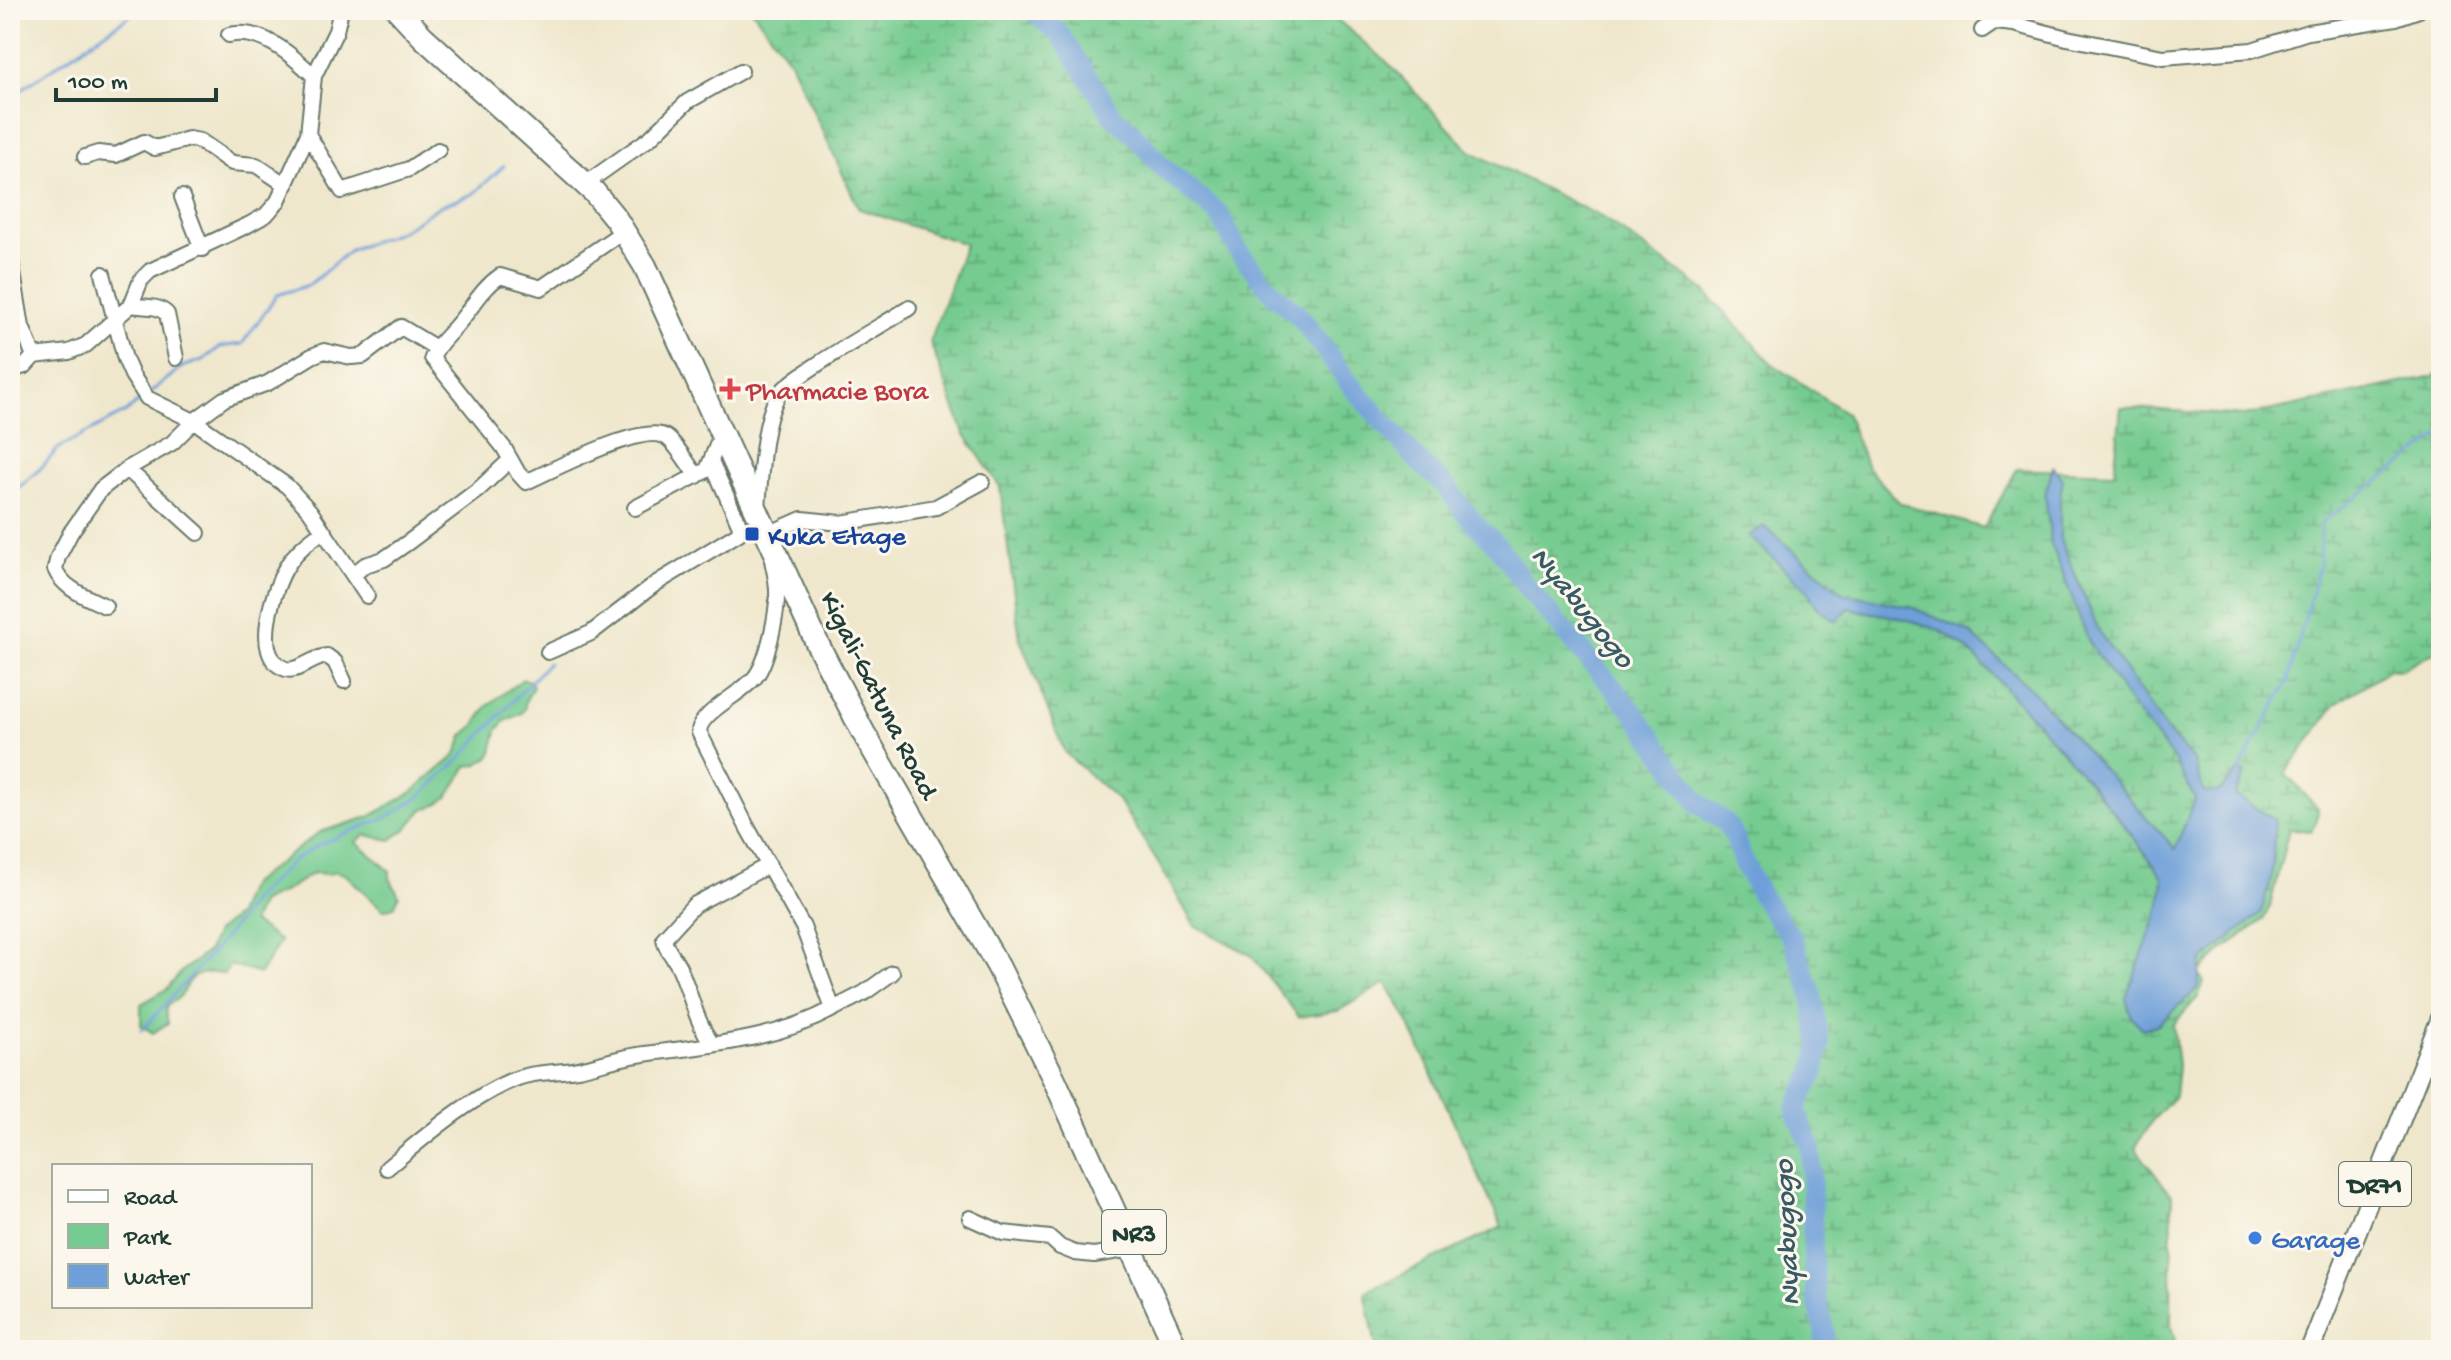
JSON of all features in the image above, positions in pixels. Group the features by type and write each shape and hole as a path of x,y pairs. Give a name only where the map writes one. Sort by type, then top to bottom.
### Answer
{"highway":[{"name":"Kigali-Gatuna Road","path":"398,10 423,37 585,184 624,231 645,266 818,645 863,732 998,966 1072,1117 1177,1350"},
{"name":"Kigali-Gatuna Road","path":"1072,1117 1112,1187 1189,1350"}],"main road":[{"name":"DR71","path":"2310,1350 2441,1018"}],"street":[{"path":"10,370 25,366 34,356 69,352 86,345 131,305 141,280 150,271 202,249 266,215 278,201 308,134 314,76 336,31 341,10"},
{"path":"1982,30 1994,22 2014,24 2163,57 2252,50 2308,32 2340,17 2396,18 2419,10"},
{"path":"229,35 251,35 286,50 314,76"},
{"path":"585,184 642,145 687,102 741,71"},
{"path":"308,134 342,191 409,169 438,150"},
{"path":"85,157 98,153 116,155 138,143 144,142 155,148 189,139 200,141 232,163 256,165 286,185"},
{"path":"182,197 202,249"},
{"path":"624,231 541,288 500,276 479,296 436,348 432,358 479,415 526,482 605,446 651,435 669,438 697,476"},
{"path":"10,255 22,327 34,356"},
{"path":"103,274 125,359 147,398 194,421 287,486 310,511 367,596"},
{"path":"131,305 151,306 167,314 176,358"},
{"path":"757,511 764,454 777,397 794,380 909,308"},
{"path":"105,606 69,587 55,569 79,519 101,489 127,469 172,443 194,421 224,399 268,383 312,356 324,351 351,357 363,356 401,327 436,348"},
{"path":"635,508 707,470 722,432"},
{"path":"353,575 365,565 384,559 410,541 479,489 510,460"},
{"path":"548,652 591,633 646,590 739,533 740,526 711,461"},
{"path":"127,469 198,533"},
{"path":"833,1009 803,927 699,732 699,726 750,683 764,659 777,592 768,534 802,519 841,523 936,507 982,482"},
{"path":"323,531 306,544 280,579 274,596 267,645 277,664 286,669 295,669 316,657 327,656 335,662 344,681"},
{"path":"713,1045 696,1014 679,967 664,938 694,905 769,865"},
{"path":"387,1168 452,1118 517,1078 554,1070 578,1069 638,1055 755,1038 833,1009 864,993 892,973"},
{"path":"970,1218 1003,1233 1050,1238 1060,1247 1075,1253 1094,1255 1132,1249"}],"green space":[{"path":"752,10 1326,10 1387,62 1470,151 1603,218 1702,288 1771,363 1846,413 1867,467 1900,503 1984,528 2017,469 2114,473 2121,407 2244,416 2434,376 2441,370 2441,649 2399,671 2390,669 2336,704 2285,774 2318,808 2317,821 2311,831 2289,829 2270,906 2263,920 2198,973 2204,982 2198,997 2173,1025 2178,1065 2175,1096 2151,1122 2135,1148 2172,1196 2171,1325 2177,1350 1377,1350 1365,1292 1502,1227 1405,1015 1386,983 1338,1011 1299,1017 1251,955 1194,925 1118,800 1065,753 1020,639 1000,487 964,433 930,342 965,244 859,209 790,61"},
{"path":"523,679 531,681 533,687 525,708 522,713 505,721 497,731 491,756 476,765 467,766 448,797 431,808 423,809 406,829 391,840 365,835 356,842 390,871 399,896 394,907 383,910 346,875 336,871 313,873 261,902 252,922 280,941 260,974 230,965 224,974 196,976 188,982 179,998 167,1006 168,1023 153,1033 141,1025 141,1004 167,989 182,971 208,951 216,932 237,915 251,884 320,832 369,817 412,792 456,755 463,736 475,725 488,705"}],"water":[{"path":"2053,467 2063,480 2060,539 2100,633 2165,728 2194,761 2204,793 2220,791 2239,771 2245,773 2235,795 2275,820 2272,875 2261,913 2202,961 2197,989 2157,1025 2143,1029 2131,1017 2126,998 2161,903 2163,878 2112,810 2019,703 1964,647 1921,624 1849,608 1836,621 1817,607 1807,590 1749,536 1764,526 1843,593 1911,607 1969,632 2030,688 2175,849 2195,798 2174,760 2089,642 2051,543 2045,495"}],"waterway":[{"path":"10,107 22,89 138,10"},
{"name":"Nyabugogo","path":"1032,10 1062,37 1113,116 1132,132 1161,166 1218,213 1239,252 1271,291 1301,318 1353,388 1498,546 1524,584 1632,710 1698,803 1726,823 1734,836 1762,897 1792,938 1811,991 1820,1044 1814,1074 1796,1110 1811,1147 1813,1258 1816,1294 1825,1334 1823,1350"},
{"path":"151,392 182,367 203,360 220,347 242,344 277,295 309,285 350,250 403,230 440,206 473,194 504,166"},
{"path":"10,495 59,448 126,412 142,399"},
{"path":"2239,771 2288,682 2319,565 2321,523 2441,435"},
{"path":"142,1030 224,939 253,900 293,861 320,844 389,816 418,798 458,761 548,663"}],"place":[{"name":"Pharmacie Bora","path":"730,389"},
{"name":"Kuka Etage","path":"752,534"},
{"name":"Garage","path":"2255,1238"}]}
